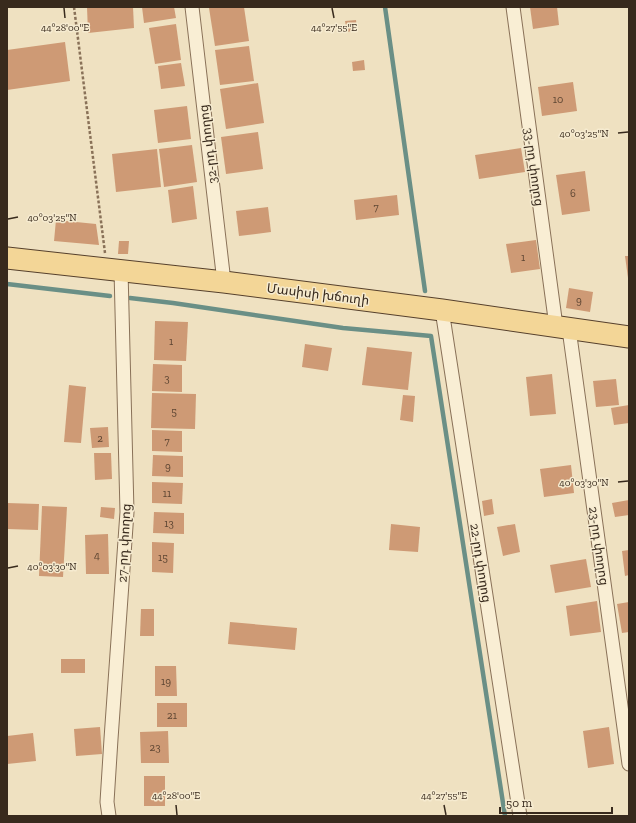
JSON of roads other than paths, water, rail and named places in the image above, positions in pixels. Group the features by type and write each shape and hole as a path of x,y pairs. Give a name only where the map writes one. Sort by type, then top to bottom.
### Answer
{"main road":[{"name":"Մասիսի խճուղի","path":"7,258 224,282 442,310 629,337"}],"street":[{"name":"32-րդ փողոց","path":"192,7 224,282"},
{"name":"33-րդ փողոց","path":"513,7 563,327"},
{"name":"27-րդ փողոց","path":"109,816 107,802 127,512 114,269"},
{"name":"22-րդ փողոց","path":"442,310 520,816"},
{"name":"23-րդ փողոց","path":"563,327 629,764"}],"waterway":[{"path":"385,7 425,291"},
{"path":"7,284 110,296"},
{"path":"130,298 343,328 431,336 505,816"}]}
